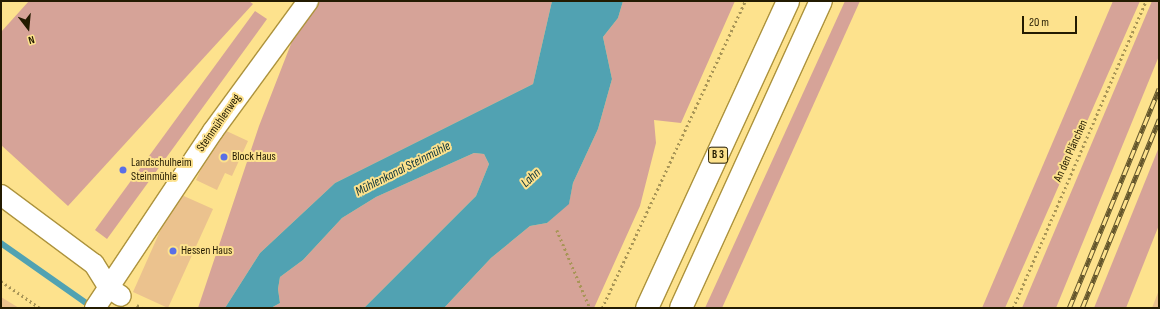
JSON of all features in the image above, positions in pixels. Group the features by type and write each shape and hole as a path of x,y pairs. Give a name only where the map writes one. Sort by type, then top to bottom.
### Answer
{"highway":[{"name":"B 3","path":"647,308 788,1"},
{"name":"B 3","path":"681,308 821,1"}],"street":[{"name":"Steinmühlenweg","path":"106,298 213,130 308,1"},
{"path":"1,195 94,264 106,298"}],"path":[{"path":"602,308 745,1"},
{"name":"An den Plänchen","path":"1013,308 1146,1"},
{"path":"557,230 590,308"},
{"path":"1,281 40,308"}],"shaded area":[{"path":"29,1 249,1 253,4 68,206 1,145 1,32"},
{"path":"319,1 552,1 533,84 335,183 260,253 225,308 198,308 259,126 296,31"},
{"path":"623,1 735,1 681,123 654,120 656,143 640,206 594,308 444,308 491,258 530,226 547,223 569,203 573,183 598,129 612,79 603,37 618,18"},
{"path":"845,1 860,1 722,308 705,308"},
{"path":"1113,1 1140,1 1005,308 982,308"},
{"path":"1152,1 1159,1 1159,56 1056,308 1022,308"},
{"path":"255,11 267,19 107,239 95,230"},
{"path":"1159,147 1159,225 1126,308 1094,308"},
{"path":"474,153 484,154 489,164 476,196 364,308 271,308 280,303 278,289 280,277 303,260 342,218 376,197"}],"water":[{"path":"552,1 623,1 618,18 603,37 612,79 598,129 573,183 569,204 547,223 530,226 491,258 444,308 364,308 476,196 489,164 484,154 474,153 376,197 342,218 303,260 280,277 278,289 280,303 271,308 225,308 260,253 335,183 533,84"}],"building":[{"name":"Block Haus","path":"220,128 248,141 232,176 225,173 217,190 196,180"},
{"name":"Hessen Haus","path":"177,193 213,209 168,308 133,292"},
{"path":"1159,290 1159,308 1152,308"},
{"path":"1,297 19,308 1,308"}],"waterway":[{"path":"1,243 92,307"}],"railway":[{"path":"1069,308 1159,89"},
{"path":"1082,308 1159,119"}],"place":[{"name":"Block Haus","path":"224,157"},
{"name":"Landschulheim Steinmühle","path":"123,170"},
{"name":"Hessen Haus","path":"173,251"}],"water label":[{"name":"Mühlenkanal Steinmühle","path":"403,169"},
{"name":"Lahn","path":"531,178"}]}
